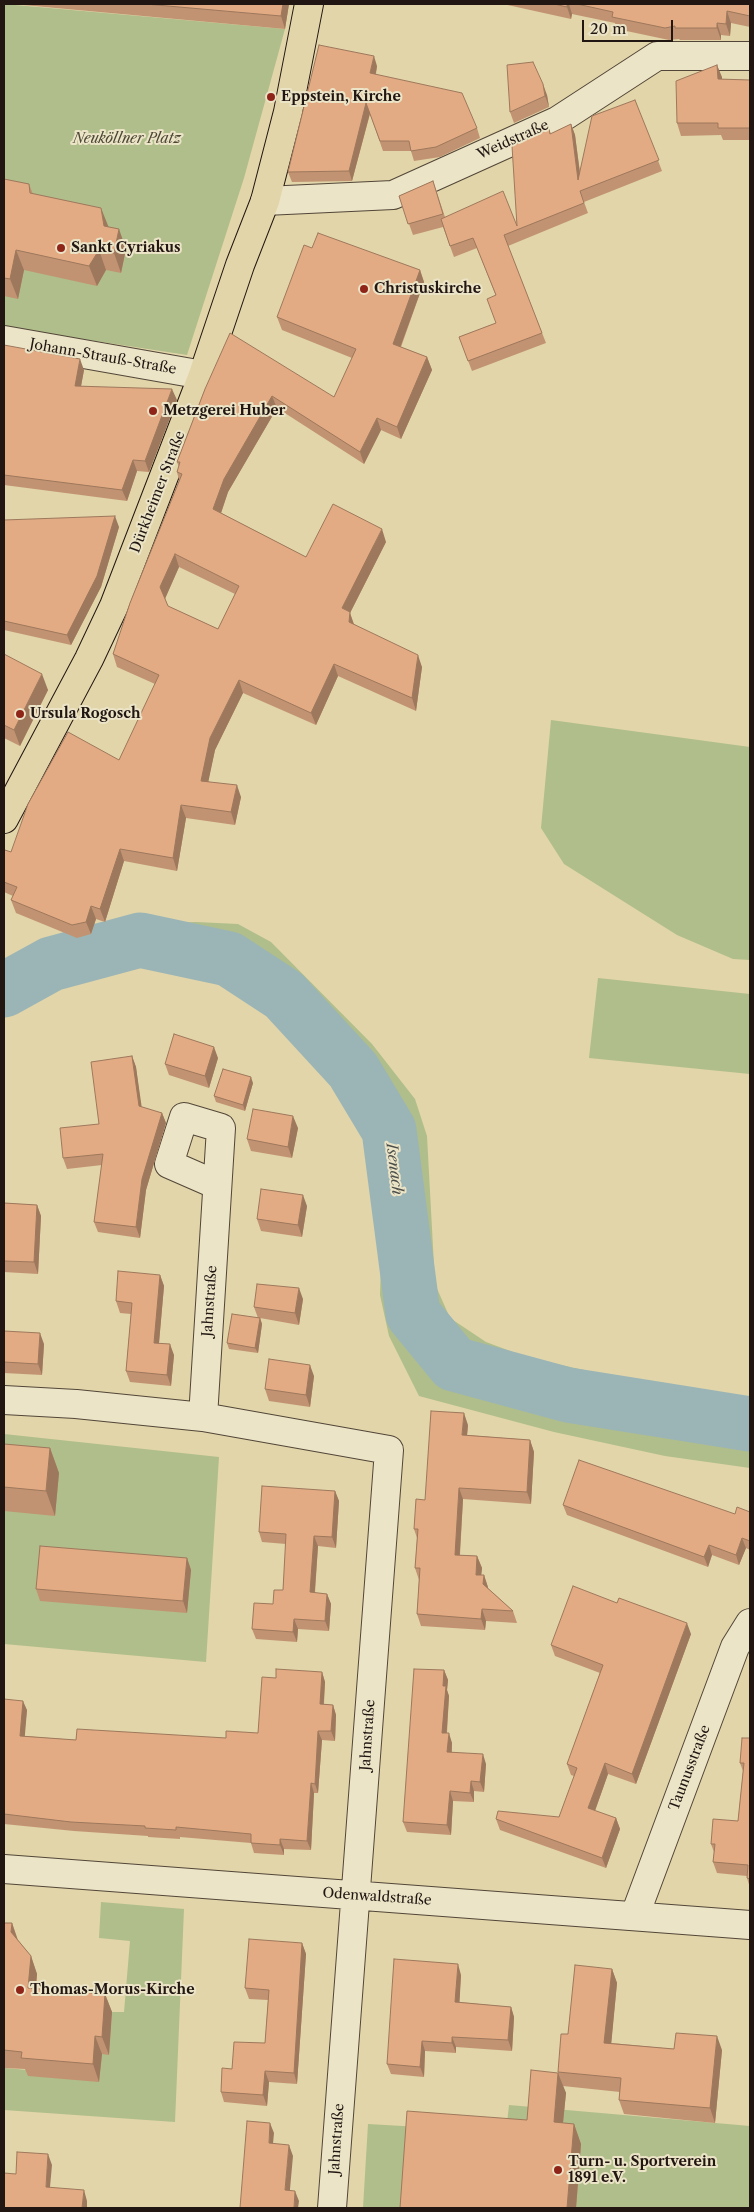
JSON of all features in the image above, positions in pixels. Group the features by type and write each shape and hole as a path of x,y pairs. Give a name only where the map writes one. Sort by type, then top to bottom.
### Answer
{"main road":[{"name":"Dürkheimer Straße","path":"4,819 89,659 114,606 203,374 240,265 265,202 288,112 309,4"}],"street":[{"name":"Weidstraße","path":"265,202 393,195 557,121 657,56 750,56"},
{"name":"Johann-Strauß-Straße","path":"4,340 203,374"},
{"name":"Jahnstraße","path":"203,1417 217,1185"},
{"name":"Jahnstraße","path":"4,1400 76,1404 203,1417 388,1450 332,2208"},
{"name":"Taunusstraße","path":"635,1915 735,1647 750,1623"},
{"name":"Odenwaldstraße","path":"4,1869 750,1925"}],"green space":[{"name":"Neuköllner Platz","path":"4,4 285,29 244,178 187,355 4,327"},
{"path":"551,720 750,747 750,960 733,959 677,935 564,864 541,828"},
{"path":"158,923 238,924 271,942 372,1044 415,1099 427,1136 435,1284 450,1318 486,1342 529,1358 721,1400 750,1400 750,1468 665,1456 554,1432 419,1396 389,1336 380,1295 382,1231 374,1126 329,1068 256,991 209,959 135,955 4,1006 4,975 67,941"},
{"path":"598,978 750,994 750,1074 589,1058"},
{"path":"4,1434 219,1457 206,1662 4,1644"},
{"path":"101,1902 184,1909 175,2122 4,2110 4,2068 28,2070 109,2054 112,2012 124,2012 130,1941 99,1938"},
{"name":"Turn- u. Sportverein 1891 e.V.","path":"509,2105 750,2126 750,2208 363,2208 368,2124 506,2132"}],"building":[{"path":"145,4 283,4 281,16"},
{"path":"554,4 567,4 567,7"},
{"path":"577,4 750,4 750,16 727,11 726,24 717,23 717,28 675,28 675,26 665,28 612,17 613,12"},
{"path":"319,45 374,56 370,73 462,93 477,128 436,147 411,151 409,141 380,141 366,103 349,171 288,172"},
{"path":"533,62 543,84 545,96 510,112 507,65"},
{"path":"717,65 718,79 750,80 750,128 718,128 718,123 677,123 676,81"},
{"path":"635,100 659,160 580,191 584,203 504,235 542,333 468,361 459,337 496,323 487,299 496,295 473,238 450,246 441,219 503,191 517,226 512,146 549,129 550,134 571,124 578,180 592,116"},
{"name":"Sankt Cyriakus","path":"4,179 29,184 30,193 101,208 104,226 119,229 114,253 99,250 89,266 16,250 10,279 4,278"},
{"path":"433,181 443,214 408,224 399,196"},
{"path":"318,233 420,270 393,344 427,357 397,427 377,418 360,452 272,396 224,479 213,509 306,557 333,504 382,529 342,608 350,612 349,622 418,655 412,698 334,664 311,713 239,680 210,738 201,781 237,785 231,812 181,805 173,858 120,849 100,909 91,906 86,922 72,925 11,900 17,887 4,882 5,850 11,852 28,804 68,732 119,760 159,675 113,654 130,603 182,474 177,472 180,462 177,462 205,389 230,333 334,397 356,349 277,317 304,245 312,248","holes":["175,554 239,586 218,629 168,606 160,587"]},
{"path":"4,345 80,359 75,386 172,389 145,461 133,460 122,490 4,475"},
{"path":"115,516 97,576 67,635 4,621 4,520"},
{"path":"4,654 42,674 14,730 4,725"},
{"path":"174,1034 214,1047 205,1076 165,1064"},
{"path":"132,1056 139,1106 162,1113 142,1179 136,1227 94,1222 103,1154 63,1158 60,1128 99,1124 91,1062"},
{"path":"223,1069 251,1077 243,1105 214,1096"},
{"path":"253,1109 293,1116 288,1147 247,1139"},
{"path":"261,1189 303,1195 298,1225 257,1219"},
{"path":"4,1203 37,1205 34,1262 4,1261"},
{"path":"118,1271 160,1275 154,1343 170,1344 167,1375 126,1371 132,1303 116,1301"},
{"path":"257,1284 299,1288 295,1313 254,1307"},
{"path":"232,1314 260,1318 255,1348 227,1343"},
{"path":"4,1331 40,1333 38,1364 4,1362"},
{"path":"269,1359 310,1365 306,1395 265,1389"},
{"path":"431,1411 464,1413 462,1435 530,1440 527,1492 459,1488 455,1555 477,1556 476,1575 484,1575 483,1584 513,1611 482,1609 481,1619 417,1614 420,1568 415,1568 418,1529 414,1529 416,1499 425,1500"},
{"path":"4,1444 50,1448 46,1491 4,1487"},
{"path":"579,1460 735,1514 737,1507 750,1512 750,1541 742,1538 736,1555 709,1545 704,1557 563,1505"},
{"path":"262,1486 335,1491 332,1537 314,1536 310,1592 327,1594 325,1621 294,1619 293,1632 252,1629 254,1603 273,1604 274,1590 283,1590 286,1534 259,1532"},
{"path":"40,1546 187,1558 183,1601 36,1589"},
{"path":"573,1586 617,1603 619,1598 687,1623 632,1774 605,1763 588,1808 616,1818 602,1858 496,1819 498,1811 559,1817 577,1768 567,1764 603,1665 551,1645"},
{"path":"276,1669 322,1672 320,1704 333,1705 331,1731 318,1731 315,1784 311,1783 307,1841 280,1839 280,1845 251,1843 251,1834 176,1827 176,1830 145,1828 145,1826 71,1822 4,1814 4,1699 23,1701 20,1736 76,1740 77,1729 226,1738 226,1731 258,1733 262,1677 276,1678"},
{"path":"414,1669 444,1670 443,1686 446,1686 442,1733 449,1733 447,1752 483,1754 480,1782 471,1781 470,1793 450,1791 447,1825 403,1822"},
{"path":"742,1738 750,1738 750,1879 747,1878 748,1865 713,1862 715,1844 711,1844 713,1819 738,1821 744,1763 740,1763"},
{"path":"4,1923 12,1923 11,1932 31,1956 28,1988 105,1994 102,2037 95,2036 93,2064 21,2058 22,2052 4,2050"},
{"path":"249,1939 302,1943 294,2073 265,2071 263,2095 221,2092 222,2068 232,2069 234,2042 265,2043 269,1990 245,1988"},
{"path":"394,1959 458,1964 455,2002 511,2007 508,2040 452,2037 452,2043 422,2041 420,2067 387,2064"},
{"path":"575,1965 612,1969 604,2043 674,2049 676,2033 717,2036 710,2108 619,2100 621,2078 558,2072 561,2034 568,2034"},
{"name":"Turn- u. Sportverein 1891 e.V.","path":"531,2070 558,2073 554,2122 574,2124 567,2208 400,2208 407,2111 527,2120"},
{"path":"247,2121 270,2123 269,2143 289,2145 285,2190 295,2191 294,2208 240,2208"},
{"path":"17,2152 48,2154 46,2187 84,2190 82,2208 4,2208 4,2173 16,2174"}],"waterway":[{"name":"Isenach","path":"4,990 51,964 140,940 229,959 284,995 353,1070 389,1130 413,1314 454,1364 568,1395 750,1424"}],"place":[{"name":"Eppstein, Kirche","path":"271,97"},
{"name":"Sankt Cyriakus","path":"61,248"},
{"name":"Christuskirche","path":"364,289"},
{"name":"Metzgerei Huber","path":"153,411"},
{"name":"Ursula Rogosch","path":"20,714"},
{"name":"Thomas-Morus-Kirche","path":"20,1990"},
{"name":"Turn- u. Sportverein 1891 e.V.","path":"558,2170"}]}
